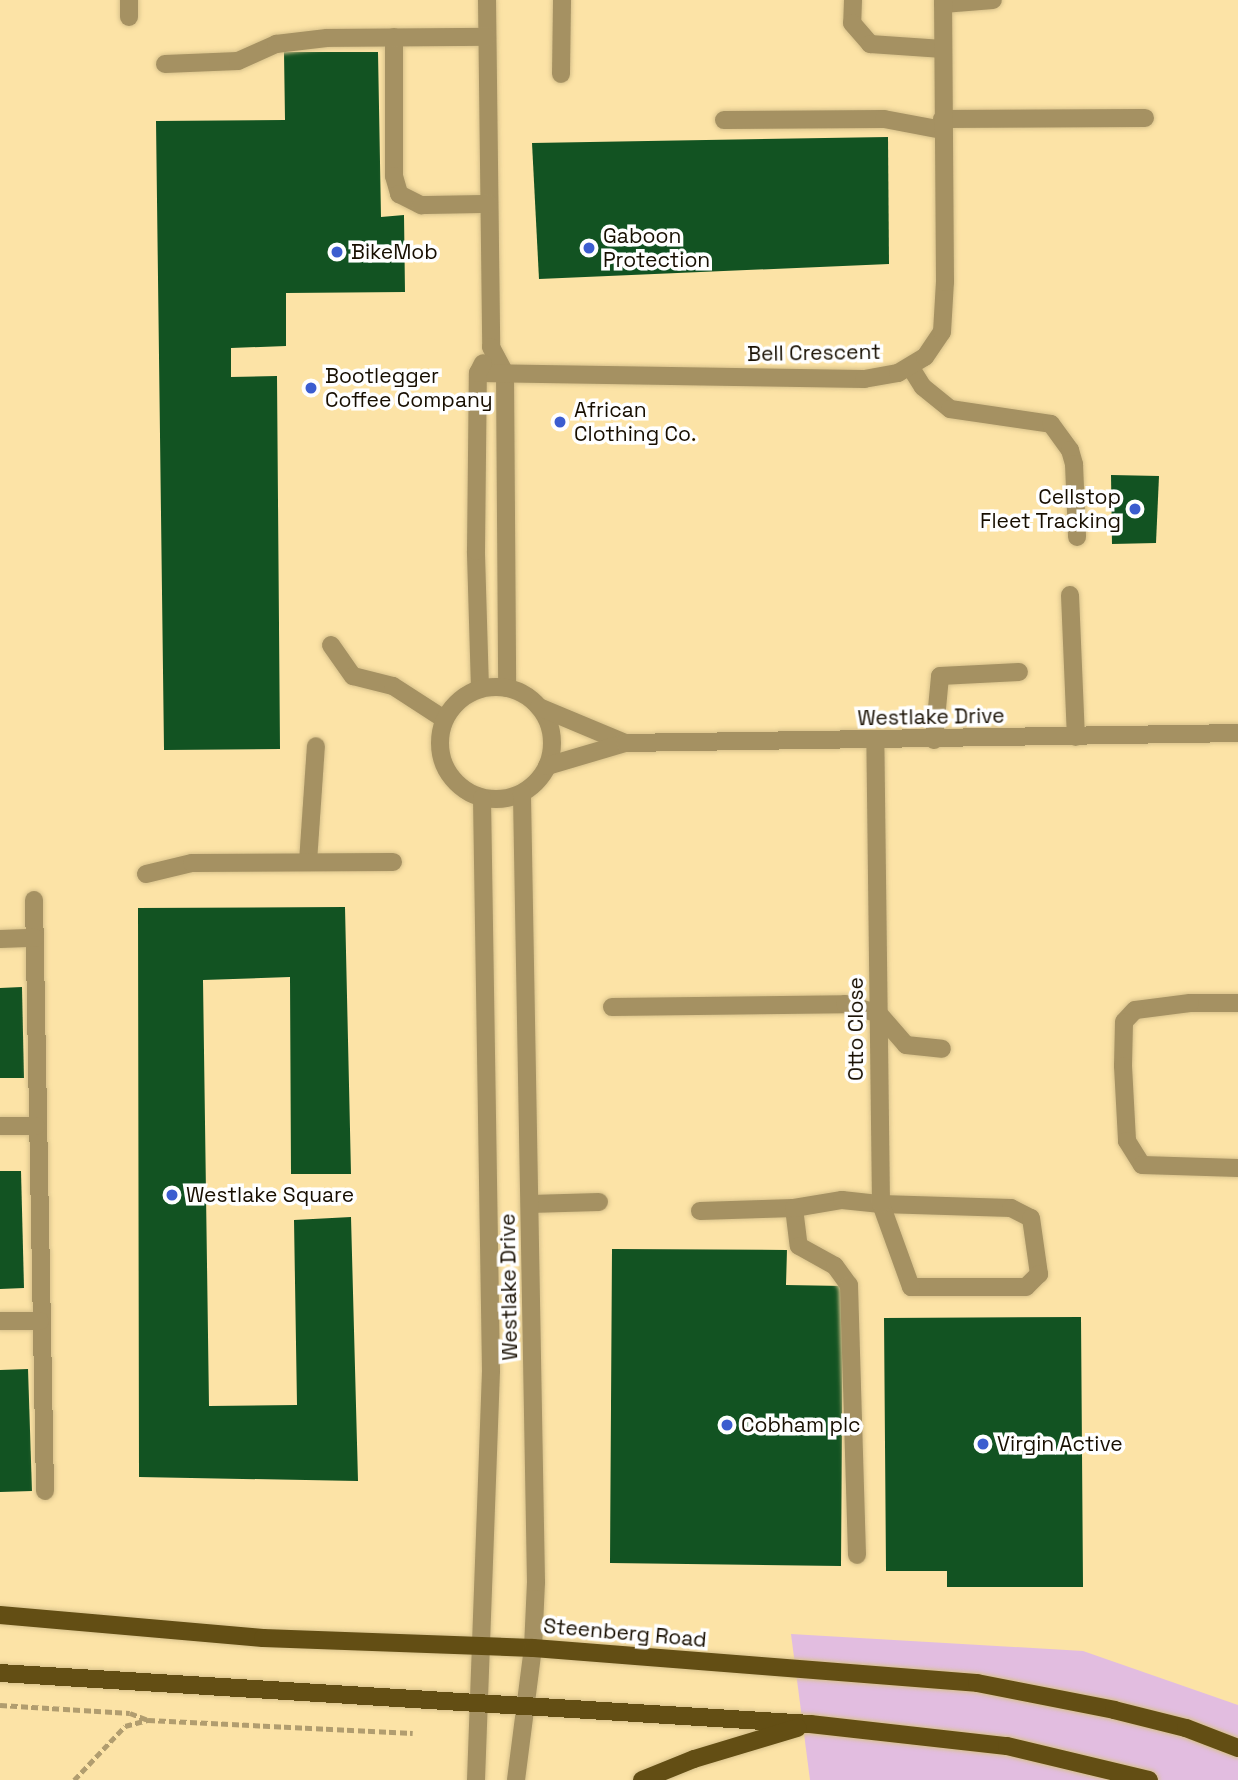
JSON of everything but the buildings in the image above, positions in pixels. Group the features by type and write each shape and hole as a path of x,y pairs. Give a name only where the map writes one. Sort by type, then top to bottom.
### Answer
{"main road":[{"name":"Steenberg Road","path":"0,1615 263,1638 533,1648 977,1683 1064,1697 1186,1728 1238,1748"},
{"path":"0,1673 810,1724 1007,1746 1149,1780"},
{"path":"642,1780 694,1759 810,1724"}],"street":[{"path":"487,0 491,347 505,373 507,688"},
{"path":"561,74 562,0"},
{"path":"853,0 852,23 870,44 943,49"},
{"path":"943,2 993,0"},
{"name":"Bell Crescent","path":"478,373 864,379 911,368 925,357 942,332 943,2"},
{"path":"394,37 394,176 399,194 421,205 488,204"},
{"path":"164,64 238,61 292,41 487,37"},
{"path":"723,120 884,119 943,124 1145,118"},
{"path":"480,689 478,373 491,347"},
{"path":"911,368 929,394 950,409 1051,424 1070,450 1074,464 1077,537"},
{"path":"1070,595 1076,737"},
{"path":"331,645 353,676 393,686 444,719"},
{"path":"934,740 940,676 1019,672"},
{"path":"507,688 539,707 551,735 547,766 522,793 482,798 459,786 446,769 439,744 444,719 461,698 480,689 507,688"},
{"name":"Westlake Drive","path":"539,707 625,743"},
{"name":"Westlake Drive","path":"547,766 625,743 1238,733"},
{"name":"Otto Close","path":"875,741 881,1203 907,1283 934,1290 1032,1285 1040,1262 1031,1218 1011,1208 881,1203"},
{"path":"308,862 316,746"},
{"name":"Westlake Drive","path":"516,1780 533,1648 530,1203 522,793"},
{"name":"Westlake Drive","path":"476,1780 491,1371 482,798"},
{"path":"146,874 192,863 393,862"},
{"path":"34,900 36,1126 45,1491"},
{"path":"0,939 35,938"},
{"path":"1238,1003 1190,1003 1135,1010 1124,1022 1123,1066 1127,1141 1142,1165 1238,1168"},
{"path":"612,1007 845,1004 879,1014 906,1045 942,1049"},
{"path":"0,1126 36,1126"},
{"path":"700,1211 794,1208 842,1200 881,1203"},
{"path":"530,1203 599,1202"},
{"path":"794,1208 799,1246 835,1266 849,1285 857,1555"},
{"path":"0,1321 40,1321"}],"path":[{"path":"0,1704 130,1713 148,1720"},
{"path":"74,1780 125,1726 148,1720 414,1733"}],"shaded area":[{"path":"791,1634 1083,1651 1238,1705 1238,1780 810,1780"}],"place":[{"name":"Gaboon Protection","path":"589,248"},
{"name":"BikeMob","path":"337,252"},
{"name":"Bootlegger Coffee Company","path":"311,388"},
{"name":"African Clothing Co.","path":"560,422"},
{"name":"Cellstop Fleet Tracking","path":"1135,509"},
{"name":"Westlake Square","path":"172,1195"},
{"name":"Cobham plc","path":"727,1425"},
{"name":"Virgin Active","path":"983,1444"}]}
